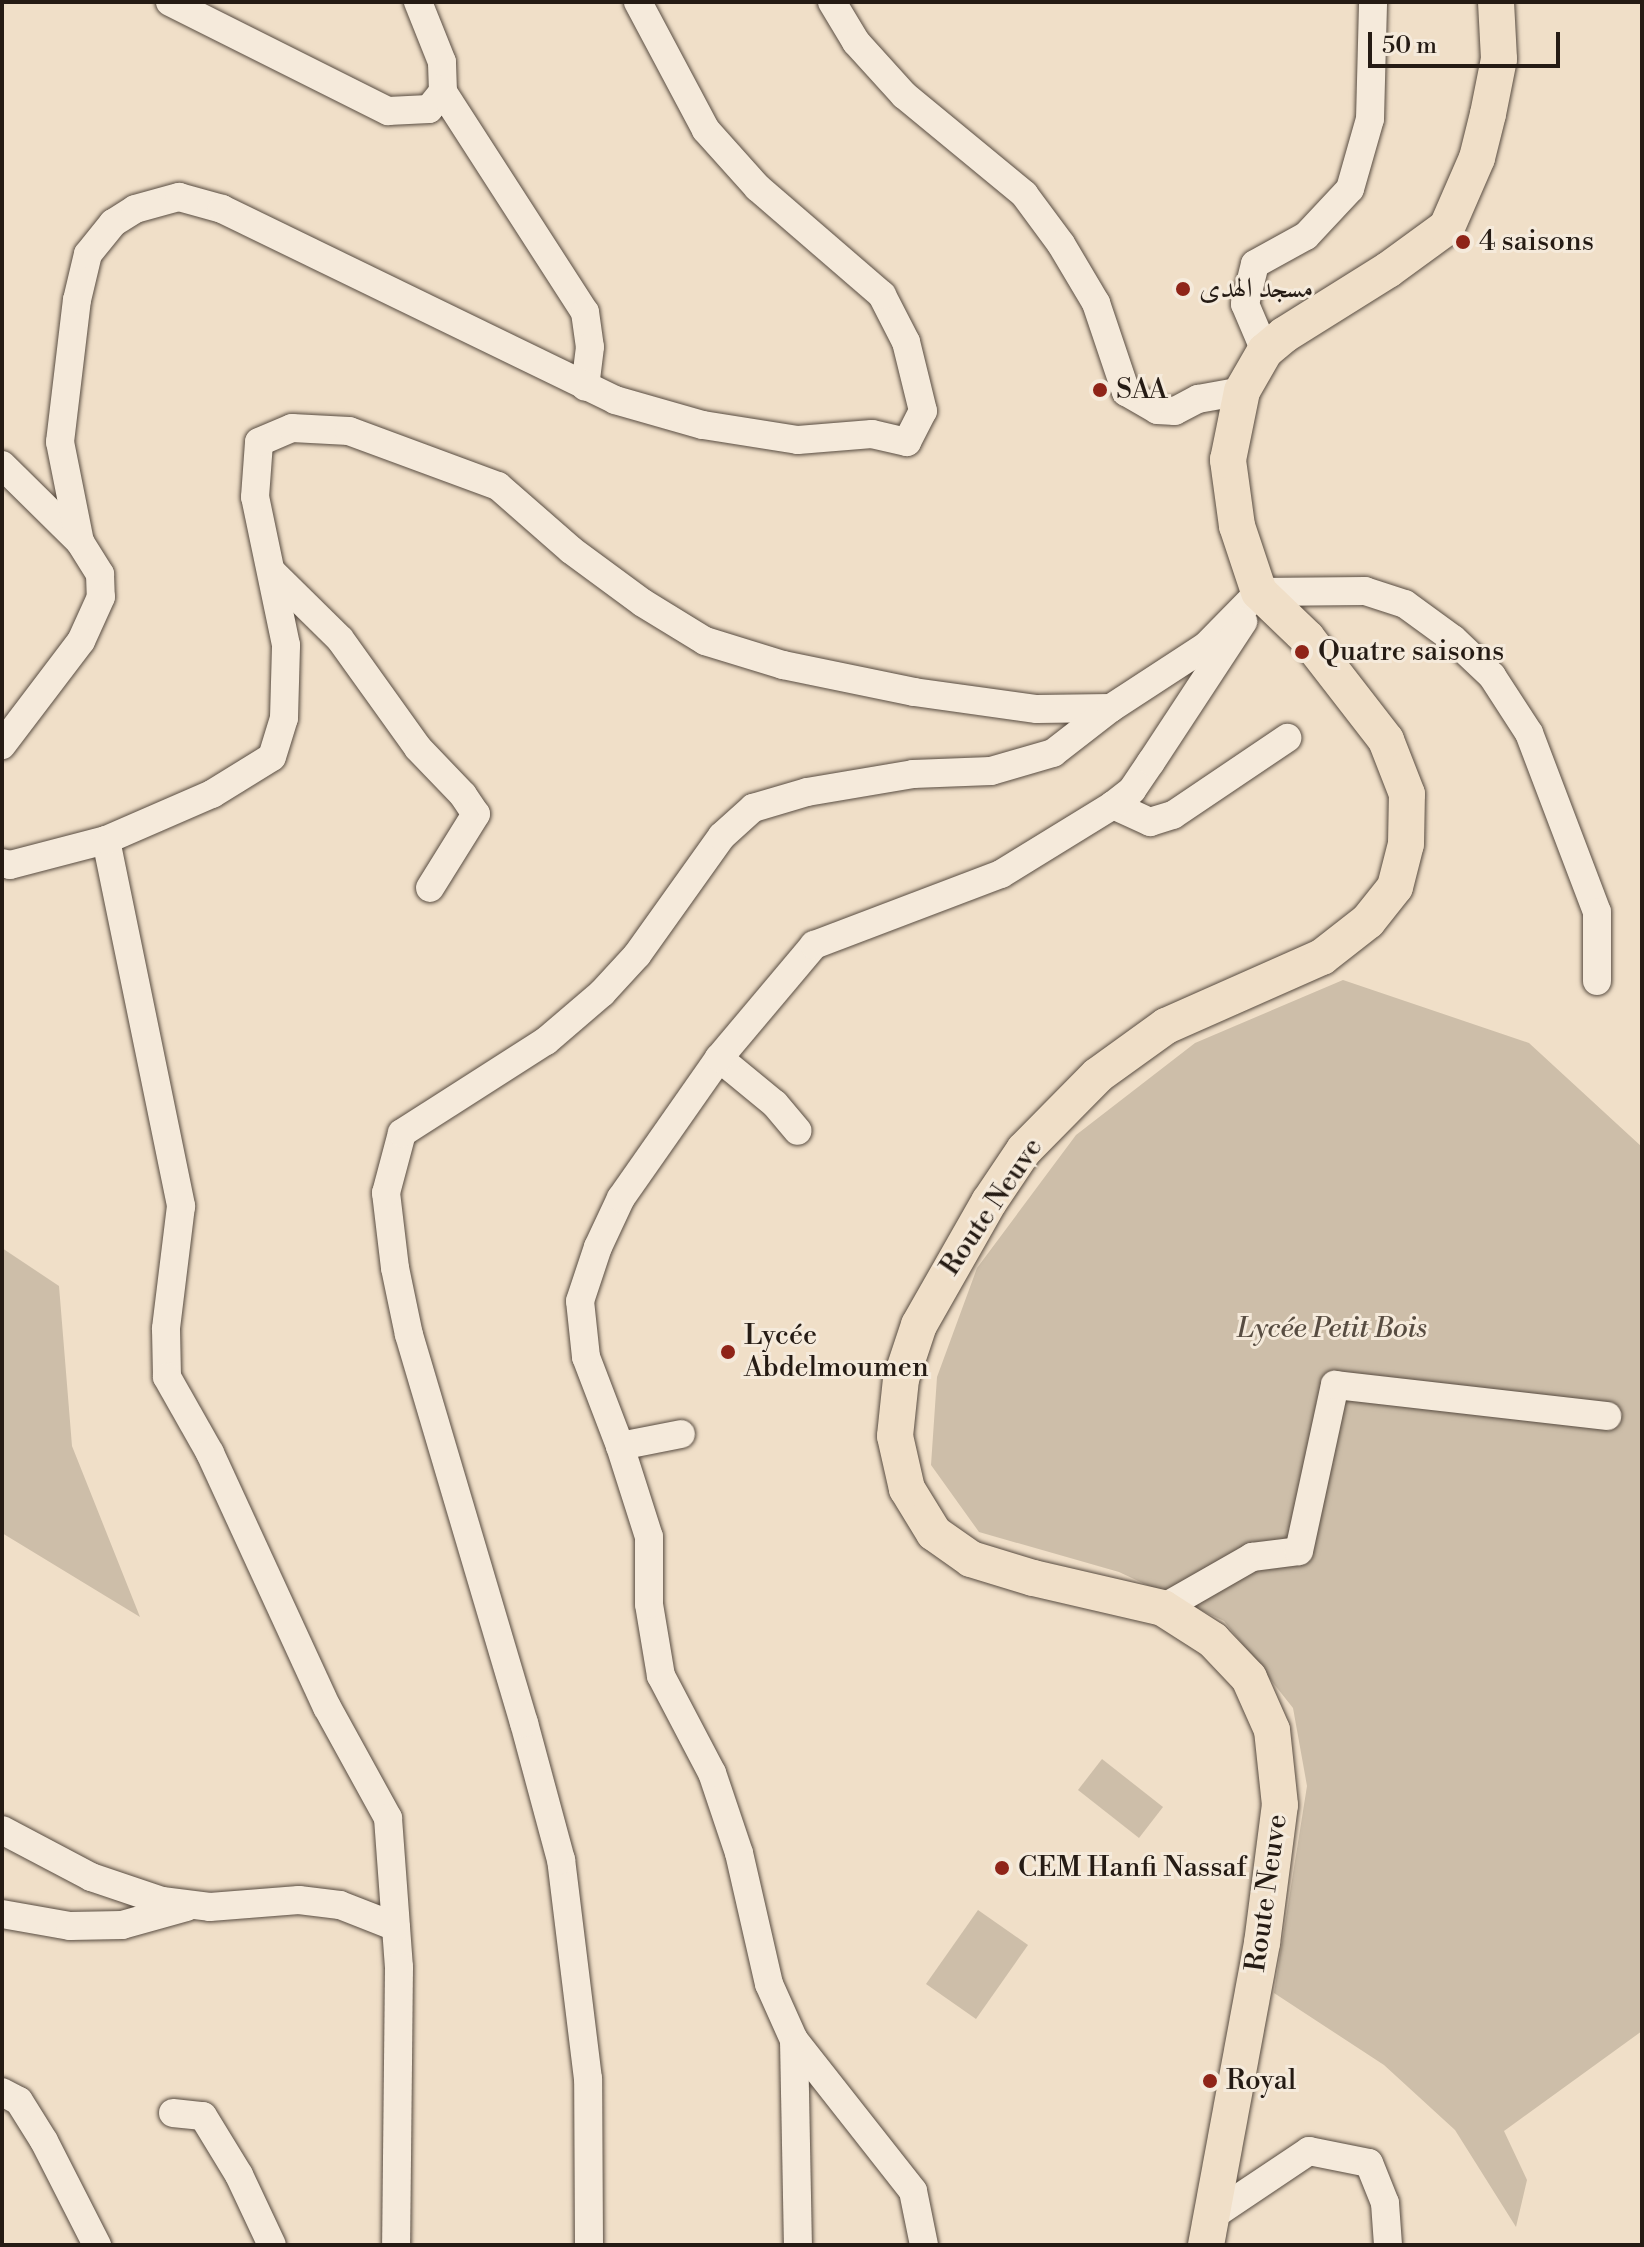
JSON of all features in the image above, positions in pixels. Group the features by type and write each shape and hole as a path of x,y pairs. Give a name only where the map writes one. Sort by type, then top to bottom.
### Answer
{"main road":[{"name":"Route Neuve","path":"1209,2230 1262,1943 1280,1805 1272,1730 1249,1678 1213,1640 1163,1608 971,1559 934,1533 907,1489 895,1436 901,1379 919,1325 962,1245 1024,1150 1098,1075 1166,1026 1322,957 1368,921 1395,887 1406,844 1407,794 1386,740 1307,638 1259,592 1237,526 1228,460 1242,391 1265,351 1284,335 1388,270 1447,227 1477,158 1488,114 1499,59 1496,2"}],"street":[{"path":"170,2 388,111 442,104"},
{"path":"418,2 442,62 442,104 585,312 590,347 585,387"},
{"path":"80,542 60,442 77,300 88,254 97,240 135,209 179,197 222,209 615,400 703,425 798,440 872,434 907,442 923,411 906,342 882,295 758,188 706,130 638,2"},
{"path":"832,2 856,42 904,95 1024,194 1061,244 1096,303 1126,392 1157,410 1175,411 1198,399 1242,391"},
{"path":"1265,351 1245,304 1255,264 1306,236 1350,189 1370,119 1373,2"},
{"path":"2,863 10,865 106,840 212,794 272,757 284,718 286,645 255,497 259,442 292,428 349,431 498,486 571,550 643,603 705,641 783,665 914,692 1037,709 1111,708"},
{"path":"2,465 80,542 100,574 101,597 81,641 2,745"},
{"path":"272,572 340,639 418,748 463,795 476,814 430,888"},
{"path":"589,2245 588,2079 561,1860 406,1322 395,1268 386,1193 402,1133 546,1041 602,993 637,955 722,836 753,808 807,792 913,774 991,771 1053,753 1111,708 1206,646 1259,592 1365,591 1405,604 1453,639 1492,676 1529,733 1597,912 1597,981"},
{"path":"924,2245 913,2191 794,2040 769,1984 739,1853 712,1773 661,1676 649,1604 649,1537 620,1446 586,1357 580,1301 598,1247 621,1198 719,1058 814,945 1001,874 1132,790 1230,648 1259,592"},
{"path":"1113,805 1150,822 1173,815 1287,738"},
{"path":"106,840 181,1206 166,1329 167,1377 210,1453 327,1707 388,1818 399,1967 396,2245"},
{"path":"719,1058 775,1104 798,1131"},
{"path":"1163,1608 1252,1557 1299,1551 1335,1385 1607,1416"},
{"path":"620,1446 681,1434"},
{"path":"2,1830 91,1877 162,1901 195,1905 299,1900 340,1905 396,1927"},
{"path":"2,1914 70,1926 122,1925 195,1905"},
{"path":"794,2040 798,2245"},
{"path":"2,2092 19,2101 44,2141 97,2245"},
{"path":"173,2113 203,2116 239,2175 272,2245"},
{"path":"1209,2230 1309,2151 1369,2163 1385,2203 1388,2245"}],"green space":[{"name":"Lycée Petit Bois","path":"1343,980 1529,1043 1642,1147 1642,2031 1504,2131 1527,2180 1516,2227 1455,2130 1384,2065 1274,1993 1307,1786 1293,1708 1224,1621 1119,1572 979,1532 931,1465 937,1377 977,1268 1076,1135 1195,1043"},
{"path":"2,1248 59,1286 72,1446 140,1617 2,1533"},
{"path":"1102,1759 1163,1807 1139,1838 1078,1790"},
{"path":"978,1910 1028,1945 976,2019 926,1984"}],"place":[{"name":"4 saisons","path":"1463,242"},
{"name":"مسجد الهدى","path":"1183,289"},
{"name":"SAA","path":"1100,390"},
{"name":"Quatre saisons","path":"1302,652"},
{"name":"Lycée Abdelmoumen","path":"728,1352"},
{"name":"CEM Hanfi Nassaf","path":"1002,1868"},
{"name":"Royal","path":"1210,2081"}]}
